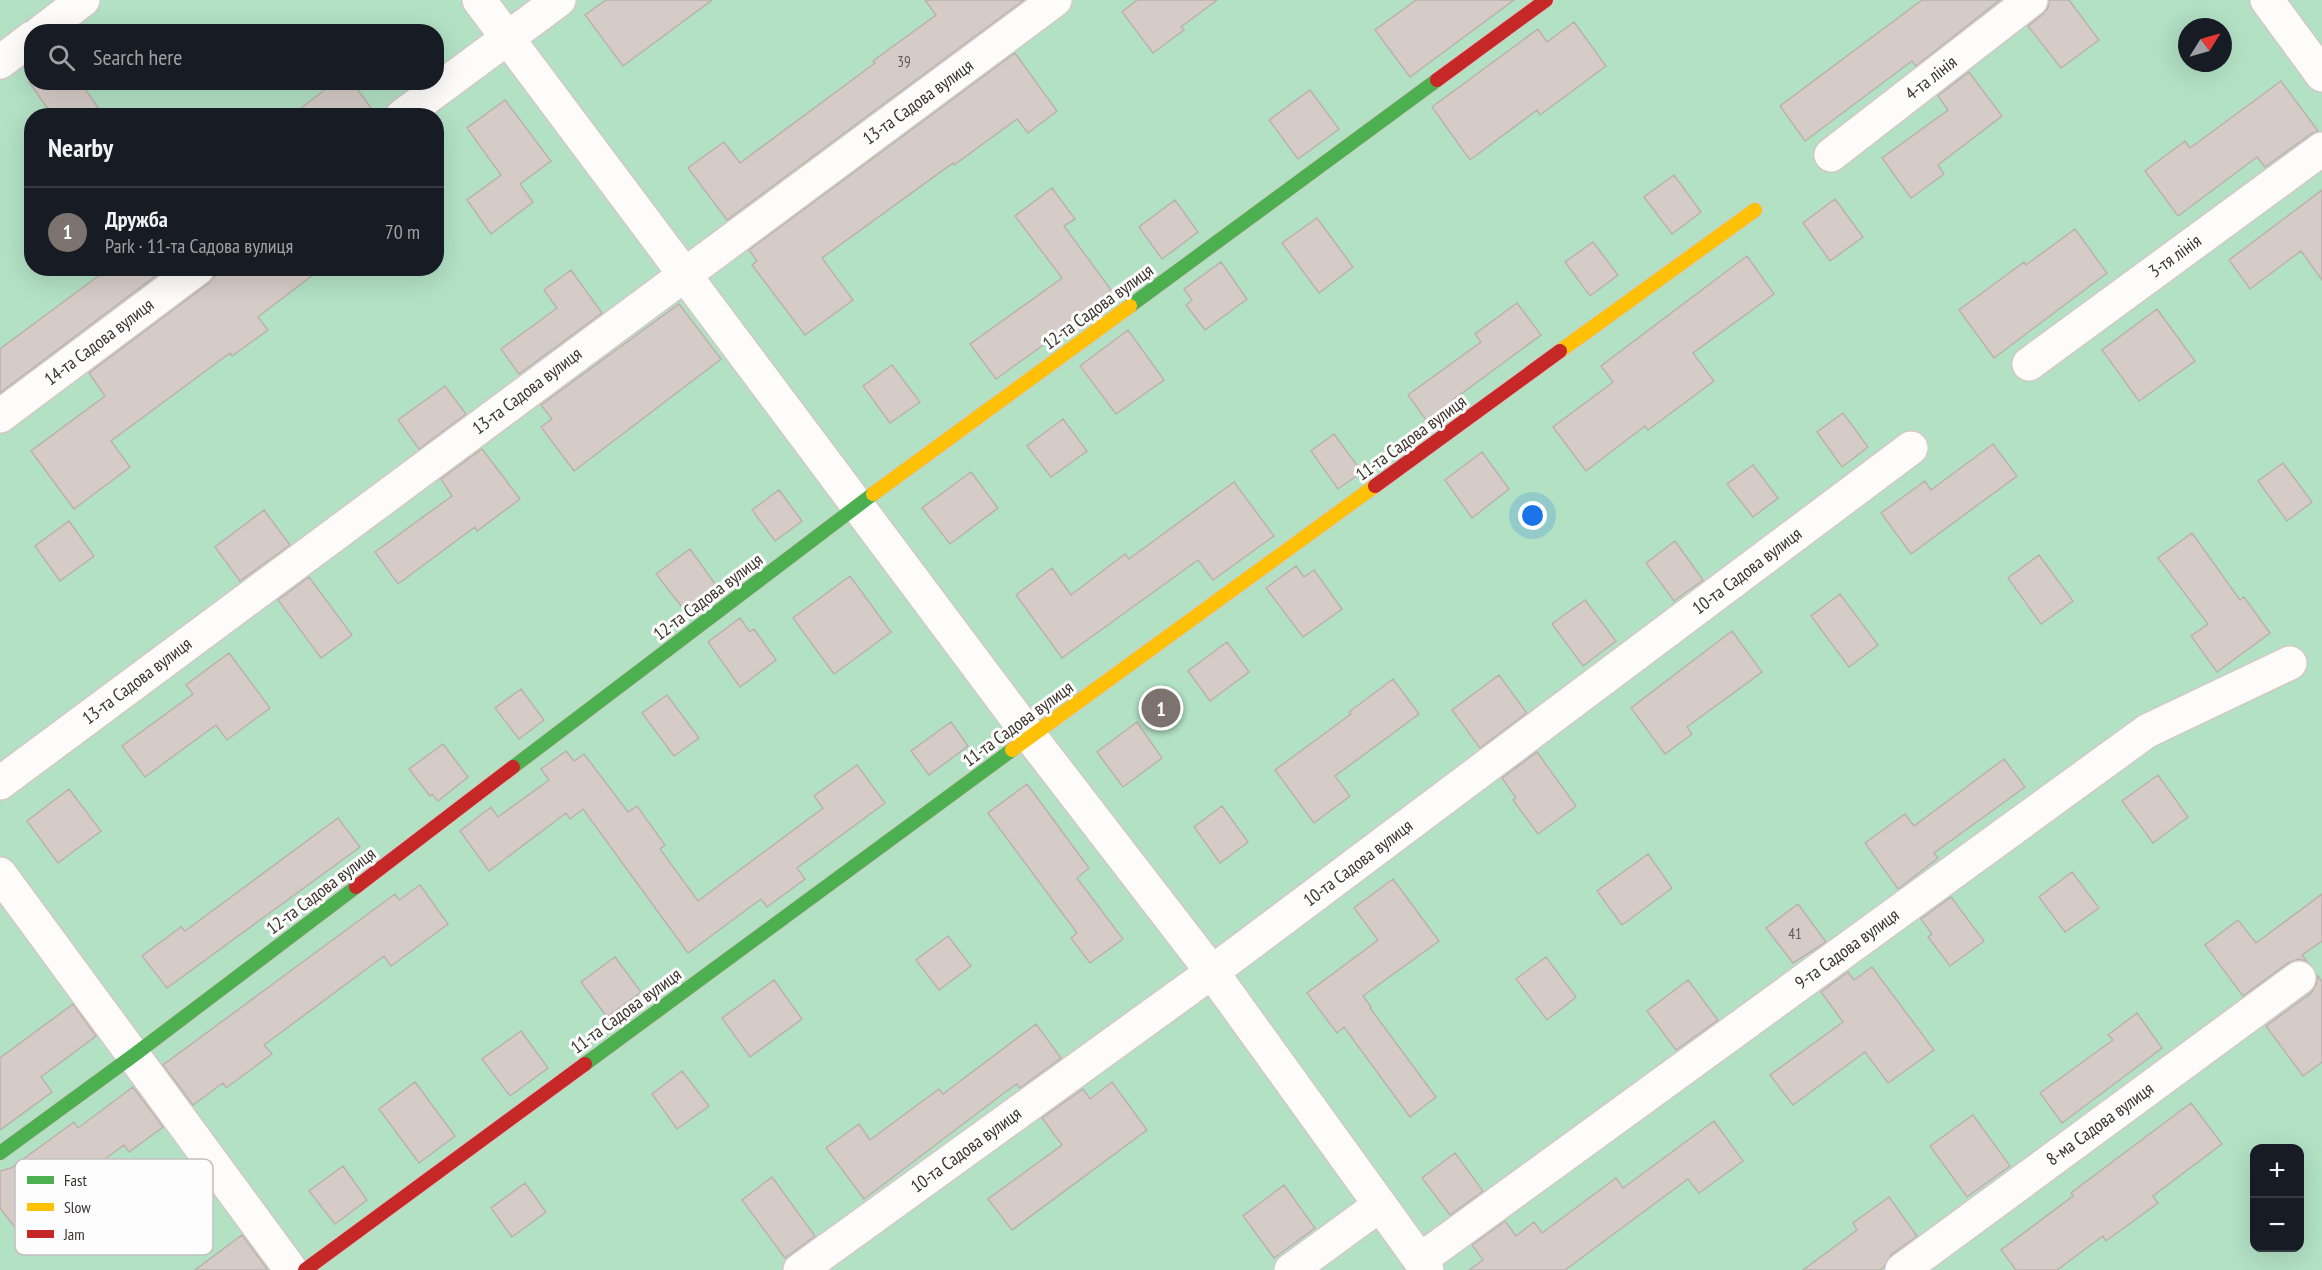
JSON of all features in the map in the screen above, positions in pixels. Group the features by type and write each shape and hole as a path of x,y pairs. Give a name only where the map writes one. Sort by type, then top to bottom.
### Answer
{"street":[{"path":"52,24 83,0"},
{"path":"479,0 1030,736 1212,972 1423,1265"},
{"path":"444,84 559,0"},
{"name":"13-та Садова вулиця","path":"0,783 1055,0"},
{"name":"12-та Садова вулиця","path":"0,1153 134,1055 857,506 1546,0"},
{"name":"4-та лінія","path":"1831,155 2031,0"},
{"path":"2267,0 2322,75"},
{"path":"0,62 24,44"},
{"path":"413,108 437,90"},
{"name":"3-тя лінія","path":"2029,364 2322,149"},
{"name":"11-та Садова вулиця","path":"311,1267 1030,736 1755,210"},
{"name":"14-та Садова вулиця","path":"0,416 187,276"},
{"name":"10-та Садова вулиця","path":"800,1270 1212,972 1911,448"},
{"name":"9-та Садова вулиця","path":"1423,1265 2148,731 2290,663"},
{"path":"0,874 134,1055 311,1267"},
{"name":"8-ма Садова вулиця","path":"1902,1270 2299,978"},
{"path":"1291,1270 1380,1205"}],"green space":[{"path":"0,0 2322,0 2322,1270 0,1270"}],"building":[{"path":"606,0 712,0 623,66 585,15"},
{"path":"925,0 1024,0 727,220 688,168 724,142 740,163 936,15"},
{"path":"1137,0 1217,0 1181,27 1184,30 1153,53 1122,12"},
{"path":"1416,0 1514,0 1410,77 1375,30"},
{"path":"1922,0 2000,0 1916,66 1912,61 1805,141 1780,106"},
{"path":"2049,0 2069,0 2099,40 2061,68 2028,26 2048,8"},
{"path":"1574,22 1606,66 1540,115 1537,110 1470,160 1432,107 1538,29 1547,42"},
{"path":"1015,53 1057,111 1028,133 1017,119 822,258 853,300 805,335 752,265 757,261 749,250"},
{"path":"1969,72 2002,116 1938,165 1944,174 1911,198 1882,158 1948,110 1938,96"},
{"path":"2281,81 2318,131 2265,167 2257,157 2178,216 2145,171 2185,141 2190,148"},
{"path":"35,90 86,90 98,108 47,108"},
{"path":"325,90 358,90 371,108 301,108"},
{"path":"1310,90 1339,129 1298,159 1269,120"},
{"path":"505,100 551,161 520,184 533,202 491,234 467,200 501,175 467,128"},
{"path":"1674,175 1701,212 1672,234 1644,197"},
{"path":"1052,188 1075,219 1064,226 1114,294 996,379 970,344 1062,278 1015,216"},
{"path":"2322,190 2322,280 2301,251 2250,289 2229,260"},
{"path":"1835,199 1863,237 1830,261 1803,223"},
{"path":"1175,200 1198,232 1162,259 1139,227"},
{"path":"1317,218 1353,267 1319,293 1282,243"},
{"path":"2075,229 2107,273 1994,358 1959,310 2024,262 2026,265"},
{"path":"1593,242 1618,275 1590,296 1565,262"},
{"path":"1747,256 1774,294 1693,353 1714,381 1648,430 1645,426 1586,471 1553,427 1613,382 1601,366"},
{"path":"1221,262 1247,299 1205,330 1186,305 1192,300 1184,289"},
{"path":"571,270 602,313 519,374 501,349 557,308 544,290"},
{"path":"98,276 155,276 0,393 0,349"},
{"path":"215,276 312,276 258,317 268,330 232,356 230,353 111,441 130,467 74,509 31,451 105,396 89,373 209,283"},
{"path":"1517,303 1541,335 1453,400 1456,404 1429,424 1408,395 1481,342 1475,334"},
{"path":"679,304 721,359 574,471 541,427 552,419 541,405"},
{"path":"2157,309 2195,361 2139,401 2102,350"},
{"path":"1128,330 1164,380 1116,414 1080,366"},
{"path":"892,365 920,402 890,423 863,386"},
{"path":"445,386 466,414 419,449 398,420"},
{"path":"1843,413 1868,447 1842,467 1817,432"},
{"path":"1063,419 1087,451 1051,477 1027,446"},
{"path":"1334,434 1362,472 1338,489 1311,451"},
{"path":"1993,444 2017,476 1911,554 1881,513 1925,481 1931,490"},
{"path":"482,449 520,499 477,531 475,527 398,584 375,552 452,496 441,479"},
{"path":"1482,452 1509,489 1472,518 1445,480"},
{"path":"2283,463 2312,502 2287,521 2258,481"},
{"path":"1753,465 1778,498 1753,517 1727,484"},
{"path":"971,472 998,508 950,544 922,508"},
{"path":"1234,482 1274,536 1213,580 1198,560 1062,658 1016,595 1052,568 1071,595 1125,554 1129,559"},
{"path":"779,490 802,521 775,541 752,510"},
{"path":"264,510 290,545 240,581 215,547"},
{"path":"69,521 94,556 60,581 35,546"},
{"path":"2192,533 2240,600 2244,597 2270,633 2217,672 2191,636 2208,624 2158,558"},
{"path":"1675,541 1703,580 1674,601 1646,563"},
{"path":"690,549 718,588 686,612 656,574"},
{"path":"2039,555 2073,601 2041,624 2008,578"},
{"path":"1296,566 1304,577 1314,570 1342,609 1303,637 1266,588"},
{"path":"850,576 891,632 834,674 793,618"},
{"path":"309,577 352,635 321,658 278,600"},
{"path":"1840,594 1878,645 1849,667 1811,616"},
{"path":"1585,600 1616,641 1583,666 1552,624"},
{"path":"740,618 750,632 754,629 776,660 740,687 708,642"},
{"path":"1732,631 1762,672 1687,727 1692,734 1665,754 1631,708"},
{"path":"1227,642 1249,672 1210,701 1188,671"},
{"path":"229,653 270,708 227,740 216,725 145,777 122,746 193,694 186,685"},
{"path":"1499,675 1527,713 1480,748 1452,710"},
{"path":"1393,679 1419,714 1335,776 1350,796 1314,823 1275,770 1351,714 1349,712"},
{"path":"521,689 544,720 519,739 495,708"},
{"path":"667,695 699,738 674,756 642,713"},
{"path":"951,722 968,746 929,775 911,751"},
{"path":"1137,722 1162,758 1123,787 1097,752"},
{"path":"443,744 468,777 438,801 432,794 430,796 409,769"},
{"path":"566,751 574,761 584,754 628,812 637,806 665,845 660,849 698,901 823,808 814,796 857,765 885,803 797,868 805,879 767,907 761,899 688,953 583,809 570,819 566,813 489,871 460,831 491,807 498,817 549,780 541,769"},
{"path":"1537,752 1576,806 1538,834 1513,800 1516,798 1502,778"},
{"path":"2004,759 2025,787 1934,853 1938,858 1898,889 1865,843 1905,814 1914,826"},
{"path":"2158,775 2188,817 2153,843 2122,801"},
{"path":"1027,784 1089,868 1077,878 1123,939 1090,963 1071,938 1077,933 988,813"},
{"path":"69,789 101,831 58,863 27,821"},
{"path":"1222,806 1248,842 1220,863 1194,827"},
{"path":"338,818 360,847 167,988 142,956 181,927 185,931"},
{"path":"1648,854 1672,888 1622,925 1597,891"},
{"path":"2072,872 2099,908 2065,932 2039,897"},
{"path":"1393,879 1439,941 1363,996 1436,1097 1410,1117 1344,1027 1337,1033 1307,993 1378,940 1354,908"},
{"path":"420,885 448,924 391,966 384,956 264,1045 272,1054 226,1088 223,1083 193,1105 163,1065 395,894 399,900"},
{"path":"2322,894 2322,941 2302,955 2307,961 2298,959 2288,963 2243,996 2205,945 2238,920 2256,943"},
{"path":"1951,897 1984,941 1950,966 1928,937 1932,934 1921,919"},
{"path":"1798,904 1826,942 1793,963 1766,928"},
{"path":"948,936 971,966 939,990 916,960"},
{"path":"615,957 641,992 607,1017 581,982"},
{"path":"1546,957 1576,997 1547,1020 1516,979"},
{"path":"1872,967 1934,1050 1888,1083 1865,1052 1793,1105 1770,1075 1843,1022 1821,992 1848,972 1854,980"},
{"path":"2318,976 2322,982 2322,1062 2303,1076 2266,1026 2311,993"},
{"path":"774,980 802,1019 750,1057 722,1018"},
{"path":"1688,980 1718,1020 1676,1050 1647,1011"},
{"path":"73,1004 96,1036 41,1077 52,1092 0,1130 0,1058"},
{"path":"2137,1013 2162,1048 2062,1123 2040,1093 2113,1040 2108,1035"},
{"path":"1036,1024 1061,1058 1020,1088 1017,1084 1004,1093 864,1199 826,1148 859,1124 870,1140 939,1089 943,1094"},
{"path":"521,1031 548,1068 510,1096 482,1059"},
{"path":"682,1071 709,1106 677,1129 652,1094"},
{"path":"415,1082 455,1136 419,1163 379,1109"},
{"path":"1112,1082 1147,1130 1012,1230 988,1199 1062,1145 1042,1118 1083,1089 1090,1099"},
{"path":"133,1087 163,1127 129,1152 124,1145 105,1159 23,1159 74,1122 78,1128"},
{"path":"2191,1103 2222,1144 2153,1196 2158,1203 2106,1241 2103,1236 2057,1270 2016,1270 2001,1250 2073,1196 2071,1193"},
{"path":"1973,1115 2010,1166 1967,1197 1930,1146"},
{"path":"1714,1121 1743,1161 1699,1193 1688,1179 1565,1270 1469,1270 1483,1260 1472,1245 1505,1221 1516,1236 1534,1222 1542,1233 1616,1178 1623,1188"},
{"path":"1455,1153 1483,1191 1450,1215 1422,1178"},
{"path":"15,1165 14,1226 0,1208 0,1171"},
{"path":"343,1166 367,1200 335,1224 309,1191"},
{"path":"772,1177 815,1236 785,1258 742,1200"},
{"path":"525,1183 546,1212 512,1237 491,1208"},
{"path":"1284,1185 1315,1228 1274,1258 1243,1216"},
{"path":"1889,1197 1917,1236 1891,1255 1884,1267 1880,1270 1803,1270 1857,1230 1853,1223"},
{"path":"242,1235 268,1270 195,1270"}],"traffic: fast":[{"path":"1130,306 1437,80"},
{"path":"513,767 873,494"},
{"path":"585,1064 1012,750"},
{"path":"0,1153 356,887"}],"traffic: slow":[{"path":"1560,351 1755,210"},
{"path":"873,494 1130,306"},
{"path":"1012,750 1375,486"}],"traffic: jam":[{"path":"1437,80 1546,0"},
{"path":"1375,486 1560,351"},
{"path":"356,887 513,767"},
{"path":"305,1270 585,1064"}],"place":[{"name":"Дружба","path":"1161,708"}]}
